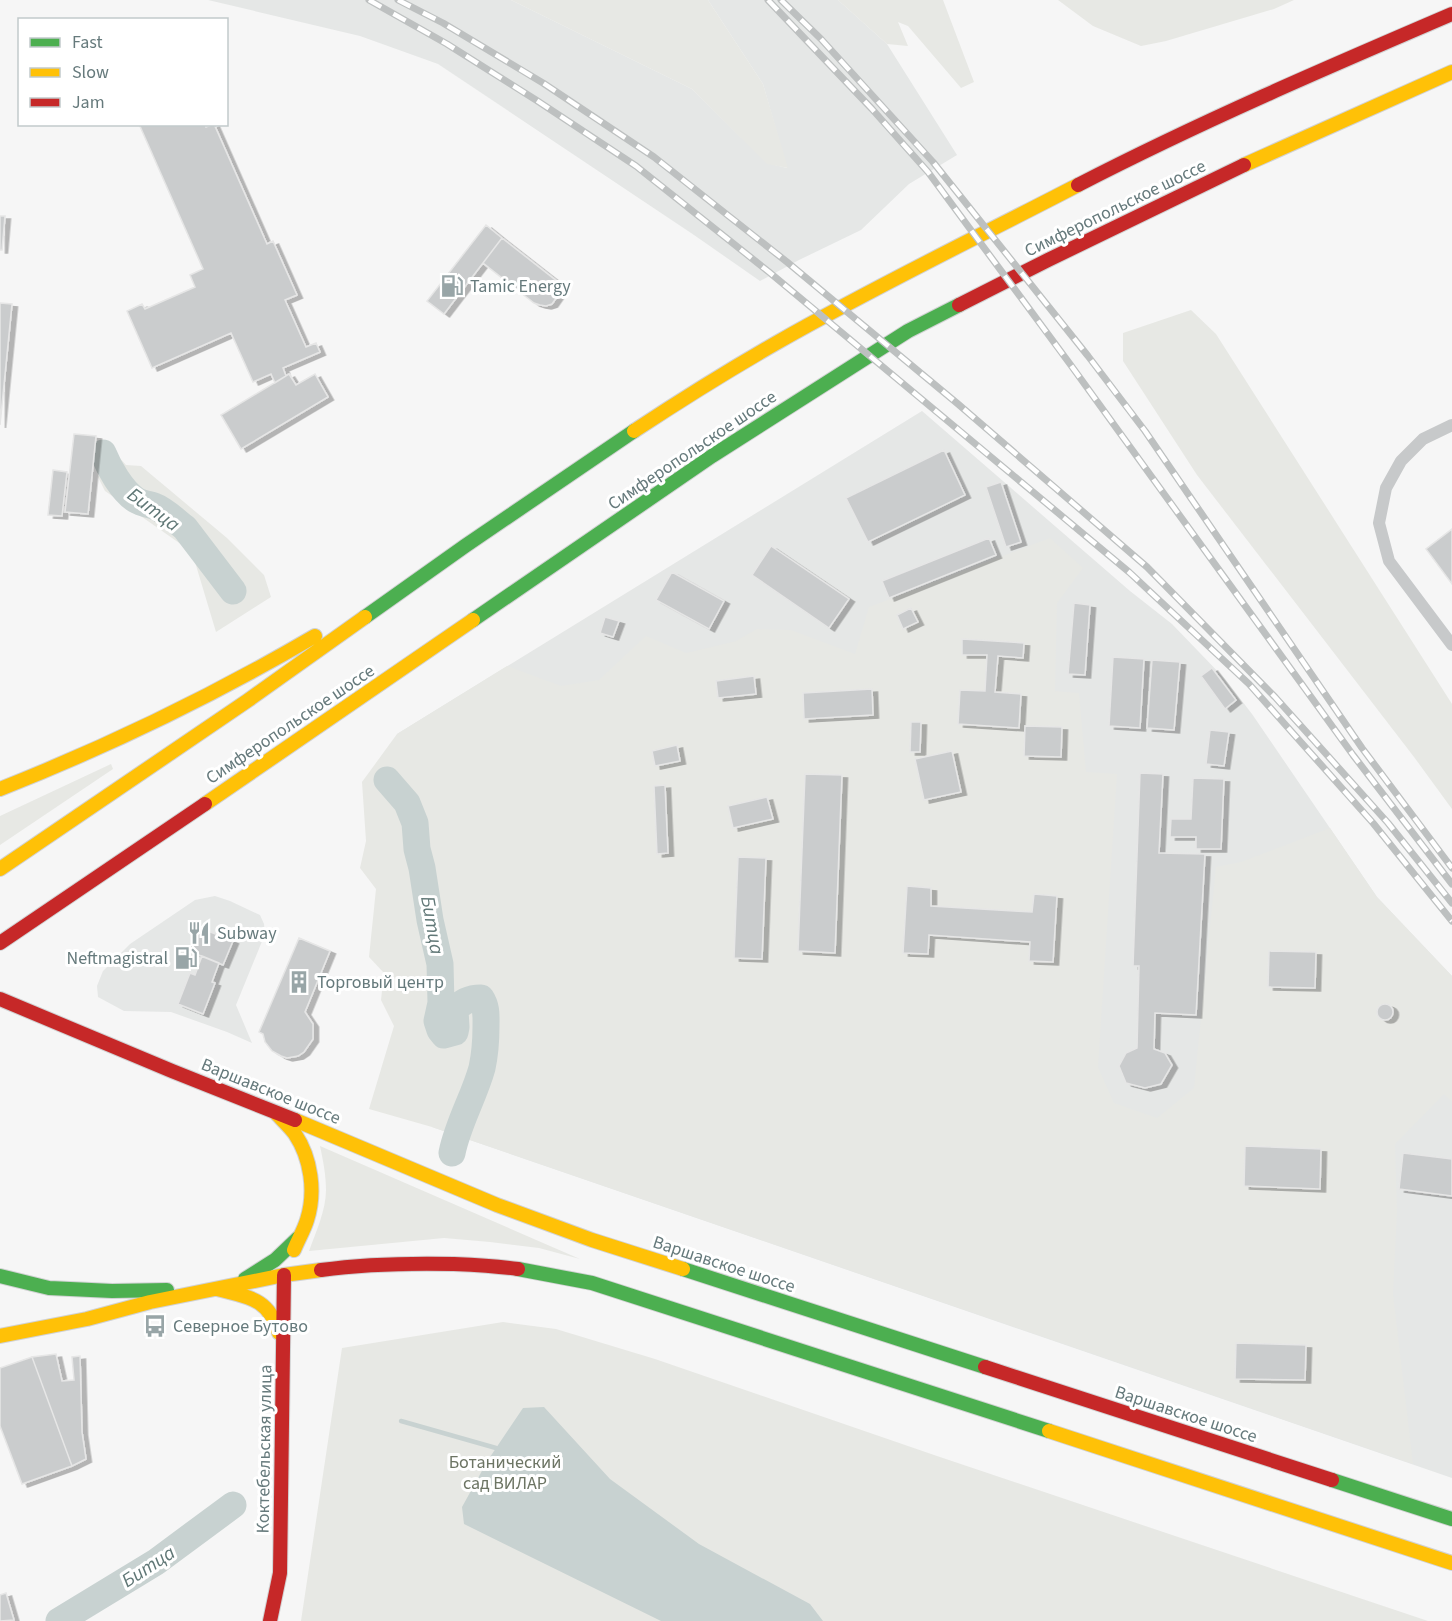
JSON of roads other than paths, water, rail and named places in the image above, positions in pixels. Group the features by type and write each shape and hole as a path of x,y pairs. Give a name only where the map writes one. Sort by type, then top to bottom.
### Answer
{"main road":[{"name":"Симферопольское шоссе","path":"0,869 636,430 778,342 896,278 1102,172 1201,124 1452,14"},
{"name":"Симферопольское шоссе","path":"0,943 712,456 908,331 1048,260 1272,152 1452,72"},
{"path":"0,789 115,740 260,669 465,546"},
{"name":"Варшавское шоссе","path":"0,999 316,1128 497,1206 604,1244 1452,1520"},
{"path":"274,1112 297,1137 304,1151 311,1190 306,1223 284,1275"},
{"path":"217,1289 257,1273 298,1238"},
{"path":"2,1336 87,1319 150,1302 284,1275 357,1265 446,1263 511,1268 592,1283 780,1342 1452,1563"},
{"name":"Коктебельская улица","path":"270,1621 280,1573 284,1275"},
{"path":"0,1276 49,1288 112,1291 217,1289 250,1298 271,1311 276,1321 283,1356"}],"street":[{"path":"1452,425 1424,439 1401,461 1386,488 1379,523 1389,561 1452,645"}],"waterway":[{"name":"Битца","path":"103,453 112,472 126,491 138,501 162,510 185,528 233,591"},
{"name":"Битца","path":"387,780 407,803 415,823 417,849 440,964 441,1003 437,1021 440,1030 444,1035 455,1032 455,1010 466,1001 481,998 485,1008 486,1042 482,1068 452,1153"},
{"path":"401,1421 500,1451"},
{"name":"Битца","path":"59,1621 156,1562 233,1505"}],"railway":[{"path":"369,0 447,44 636,166 769,272 1129,572 1249,684 1373,823 1452,921"},
{"path":"398,0 443,23 543,83 654,157 787,262 958,404 1147,567 1275,697 1388,823 1452,903"},
{"path":"768,0 872,109 928,172 1353,755 1452,884"},
{"path":"781,0 821,39 933,162 1088,356 1145,431 1362,748 1452,868"}],"place":[{"name":"Tamic Energy","path":"452,286"},
{"name":"Subway","path":"199,933"},
{"name":"Neftmagistral","path":"186,958"},
{"name":"Торговый центр","path":"299,982"},
{"name":"Северное Бутово","path":"155,1326"}],"park label":[{"name":"Ботанический сад ВИЛАР","path":"505,1472"}]}
